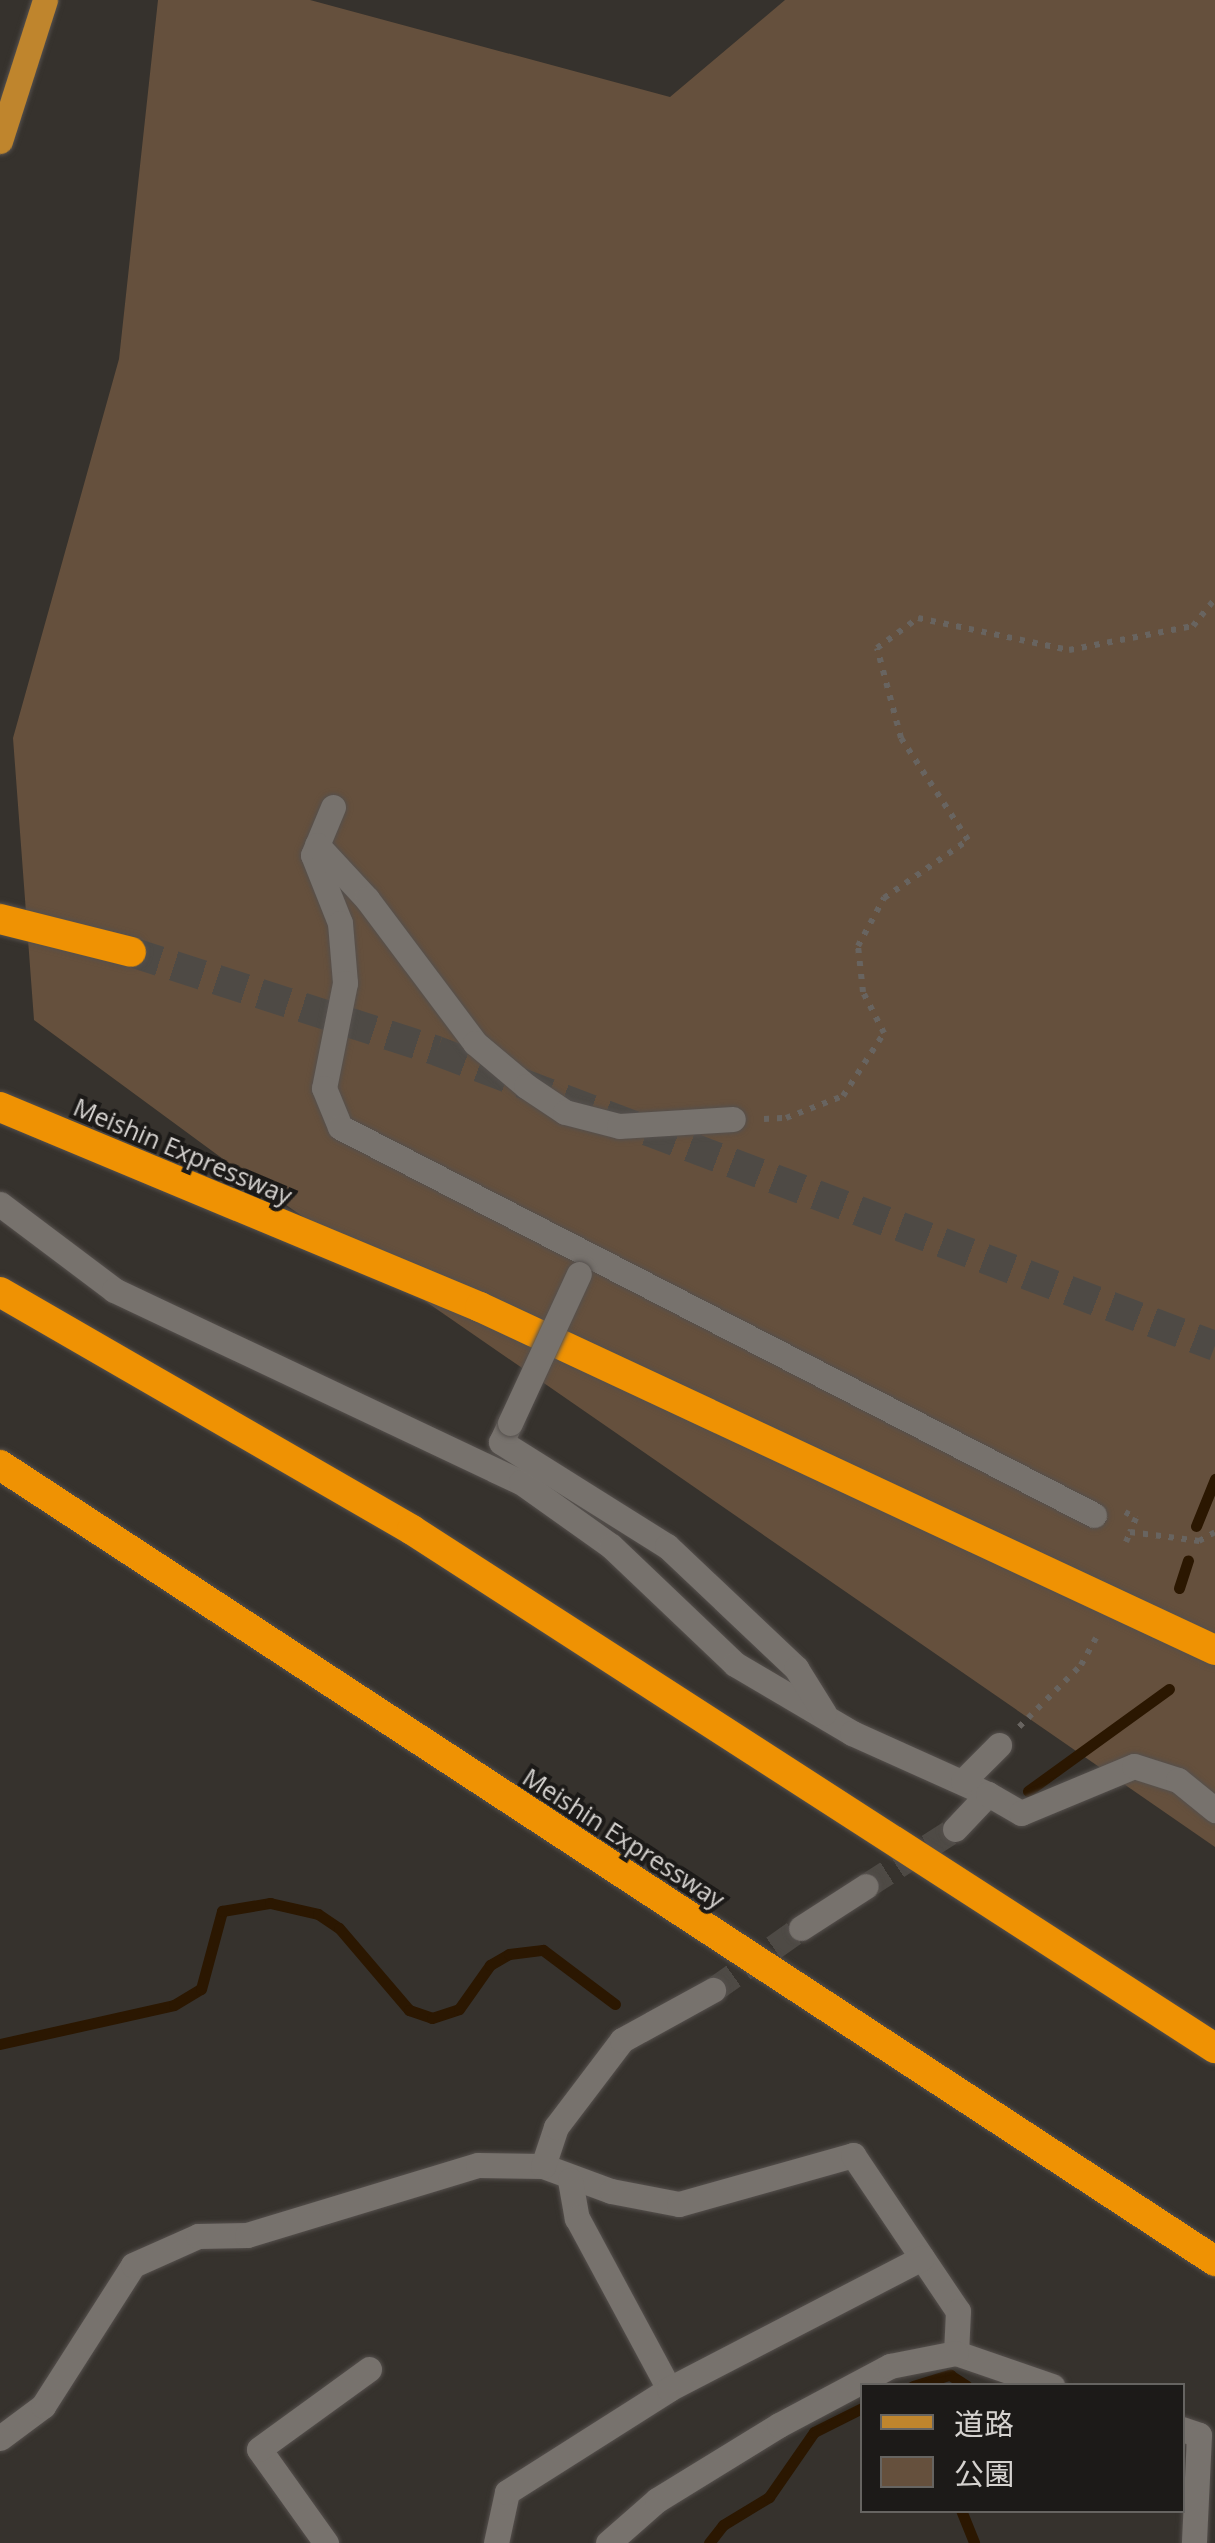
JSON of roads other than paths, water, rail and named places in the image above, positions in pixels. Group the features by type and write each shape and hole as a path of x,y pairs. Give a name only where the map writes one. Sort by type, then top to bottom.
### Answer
{"highway":[{"path":"0,919 131,952"},
{"name":"Meishin Expressway","path":"0,1107 480,1307 1215,1650"},
{"path":"0,1292 412,1530 1215,2048"},
{"name":"Meishin Expressway","path":"0,1465 1215,2261"}],"main road":[{"path":"0,141 45,0"}],"street":[{"path":"333,807 313,855 340,923 345,983 324,1088 340,1127 581,1265 1094,1515"},
{"path":"317,845 367,899 475,1043 526,1086 565,1112 619,1126 732,1119"},
{"path":"0,1204 114,1290 520,1482 611,1546 735,1664 826,1717 1021,1813 1134,1766 1178,1780 1215,1810"},
{"path":"581,1265 502,1442 666,1546 796,1668 826,1717"},
{"path":"962,1781 1000,1745"},
{"path":"954,1828 988,1794"},
{"path":"801,1928 866,1886"},
{"path":"542,2166 556,2127 622,2040 712,1990"},
{"path":"0,2438 43,2406 134,2265 198,2236 247,2235 478,2165 542,2166 570,2180 679,2204 853,2155 958,2311 956,2353"},
{"path":"570,2180 578,2218 668,2388"},
{"path":"496,2543 507,2492 668,2388 922,2258"},
{"path":"608,2543 657,2500 779,2425 890,2366 956,2353 1043,2383"},
{"path":"326,2543 259,2449 368,2369"},
{"path":"1185,2430 1200,2435 1194,2543"}],"waterway":[{"path":"1196,1526 1215,1479"},
{"path":"1179,1588 1188,1560"},
{"path":"1028,1791 1169,1689"},
{"path":"0,2044 174,2005 201,1989 222,1911 270,1903 318,1914 339,1928 409,2010 432,2018 459,2009 490,1965 509,1954 543,1950 615,2004"},
{"path":"923,2383 950,2375 962,2383"},
{"path":"709,2543 723,2525 769,2497 814,2432 860,2409"},
{"path":"962,2513 974,2543"}],"tunnel":[{"path":"131,952 437,1051 1215,1346"},
{"path":"866,1886 955,1829"},
{"path":"713,1990 801,1928"}]}
